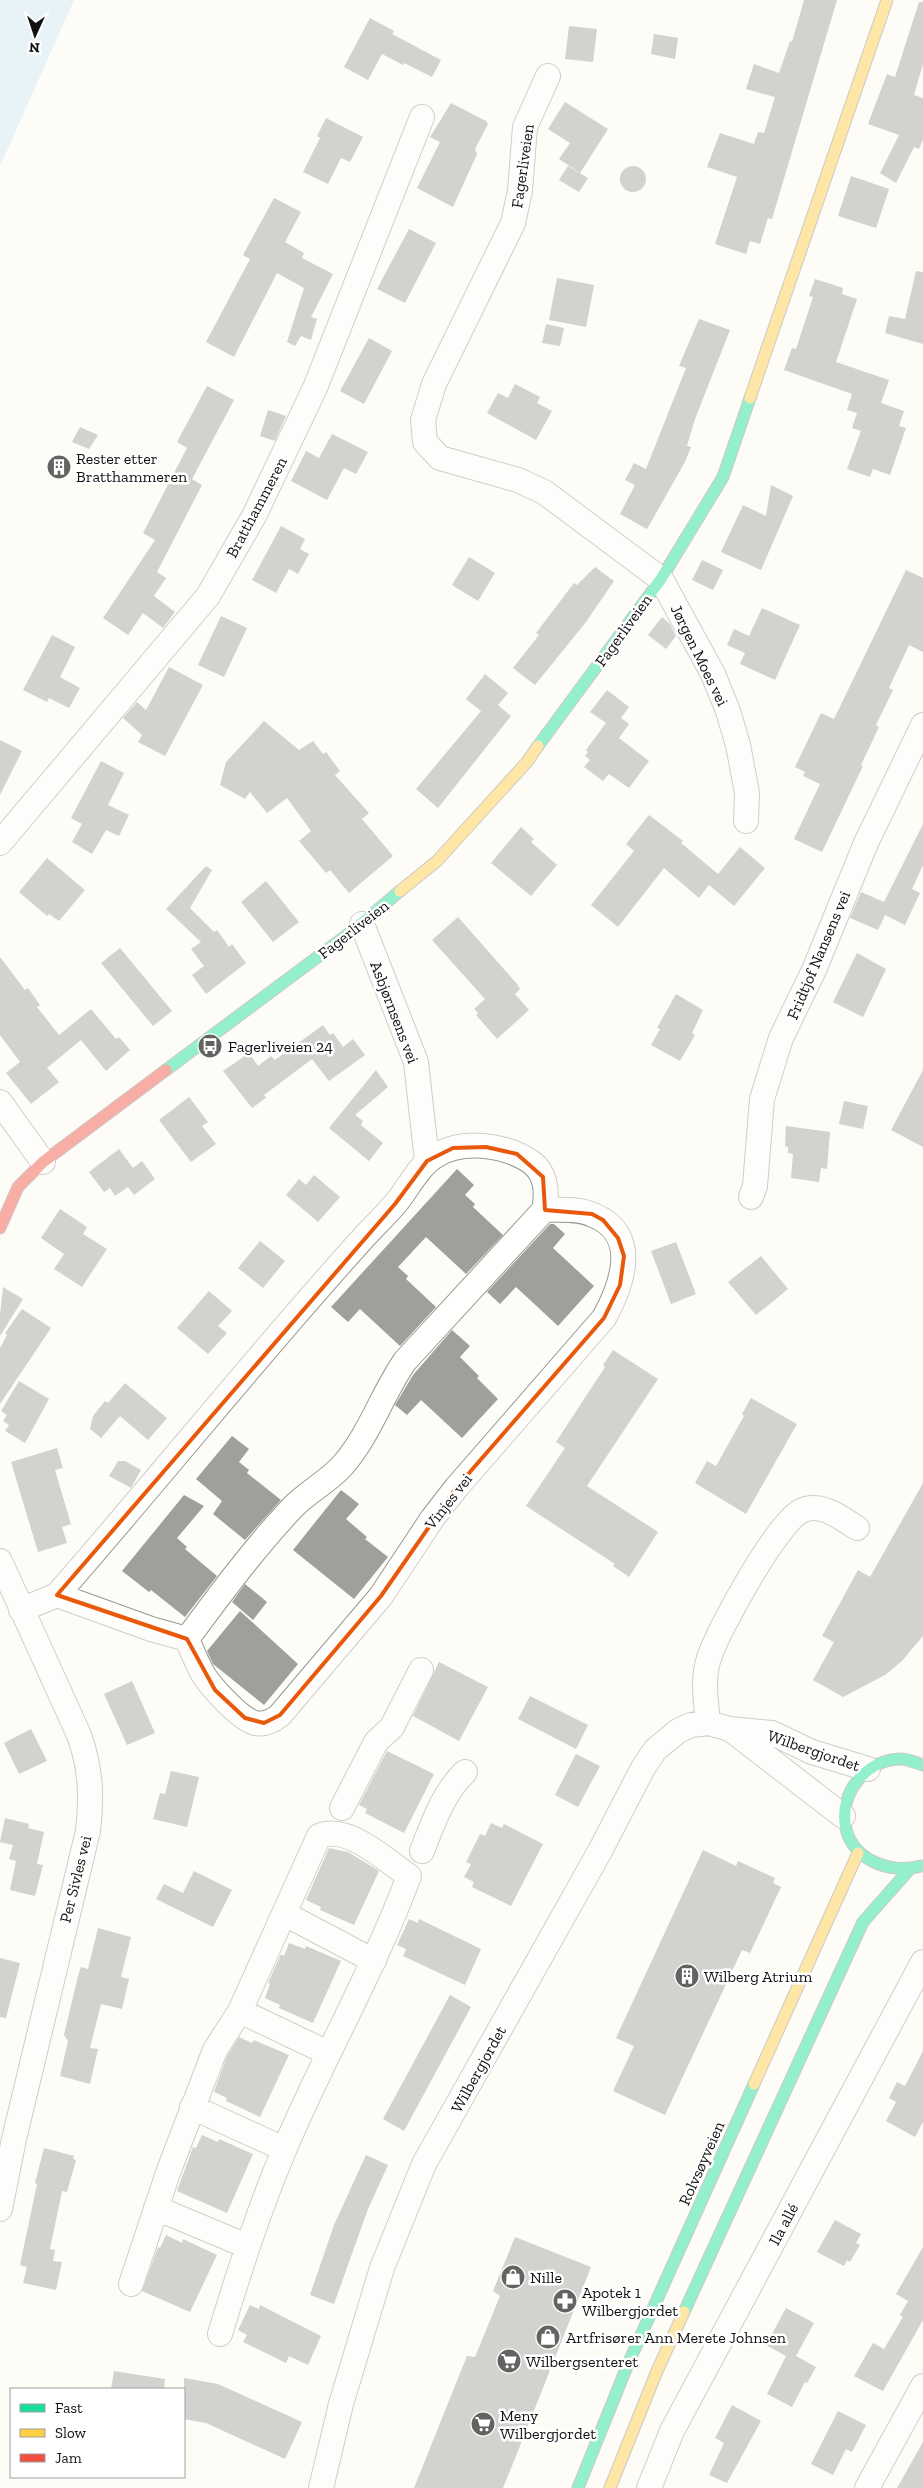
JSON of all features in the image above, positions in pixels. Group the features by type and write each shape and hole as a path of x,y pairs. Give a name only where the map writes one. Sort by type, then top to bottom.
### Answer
{"main road":[{"name":"Fagerliveien","path":"0,1228 18,1187 43,1162 362,924 437,861 526,762 661,579 722,476 887,0"},
{"path":"905,1760 917,1748"},
{"path":"923,1765 905,1760 886,1761 868,1769 850,1790 843,1816 847,1836 858,1853 881,1868 909,1870 923,1865"},
{"name":"Rolvsøyveien","path":"578,2488 628,2364 858,1853"},
{"path":"610,2488 657,2371 862,1922 909,1870"}],"street":[{"name":"Fagerliveien","path":"548,76 525,127 520,191 513,223 434,384 423,420 423,436 428,448 440,458 518,480 544,492 661,579"},
{"name":"Bratthammeren","path":"0,843 208,596 254,516 315,388 422,117"},
{"name":"Jørgen Moes vei","path":"661,579 713,674 728,711 738,745 746,786 746,821"},
{"name":"Fridtjof Nansens vei","path":"751,1197 755,1186 762,1099 781,1038 814,970 866,843 921,734"},
{"name":"Asbjørnsens vei","path":"362,924 416,1062 427,1161"},
{"path":"0,1102 43,1162"},
{"path":"21,1610 57,1595 333,1272 395,1204 427,1161 453,1148 470,1146 503,1150 517,1154 538,1168 543,1177 546,1191 544,1210 405,1361 389,1384 359,1442 342,1466 295,1506 242,1566 186,1639 151,1629 57,1595"},
{"path":"0,1204 18,1187"},
{"name":"Vinjes vei","path":"186,1639 204,1675 215,1690 245,1718 254,1723 264,1723 273,1721 280,1715 357,1626 381,1596 456,1488 604,1318 614,1300 620,1285 624,1256 623,1247 612,1228 592,1214 571,1210 544,1210"},
{"path":"719,1726 704,1684 709,1658 754,1570 782,1526 802,1510 824,1508 857,1528"},
{"name":"Per Sivles vei","path":"0,1561 87,1756 91,1786 88,1831 18,2120 0,2209"},
{"path":"342,1808 376,1742 392,1727 421,1670"},
{"name":"Wilbergjordet","path":"321,2488 341,2404 382,2268 424,2164 600,1851 643,1768 655,1750 678,1731 719,1726 772,1733 812,1752 868,1769"},
{"name":"Wilbergjordet","path":"719,1726 843,1816"},
{"path":"422,1851 439,1810 454,1783 465,1772"},
{"path":"131,2284 192,2107 215,2050 240,2011 319,1836 329,1832 349,1836 409,1876 391,1926 328,2053 284,2149 247,2246 220,2334"},
{"path":"285,1914 374,1961"},
{"name":"Ila allé","path":"649,2488 672,2431 923,1962"},
{"path":"240,2011 328,2053"},
{"path":"192,2107 284,2149"},
{"path":"156,2208 247,2246"},
{"path":"867,2488 923,2386"}],"highlighted area":[{"path":"486,1147 517,1154 543,1177 545,1210 592,1214 603,1220 618,1238 624,1256 620,1285 604,1318 456,1488 381,1596 280,1715 264,1723 245,1718 215,1690 187,1639 57,1595 395,1204 427,1161 453,1148"}],"water":[{"path":"0,0 74,0 0,166"}],"building":[{"path":"804,0 837,0 772,219 768,218 760,244 750,241 746,254 715,244 737,177 707,167 720,133 754,144 758,132 764,133 775,97 746,89 754,64 779,73 790,41 792,42"},
{"path":"919,2 923,2 923,64 914,95 923,98 923,139 919,149 914,147 896,183 880,173 899,135 868,124 887,74 895,77"},
{"path":"370,18 394,31 392,34 441,60 432,77 382,54 368,80 344,67"},
{"path":"569,26 597,29 593,62 565,59"},
{"path":"654,34 678,38 675,59 651,54"},
{"path":"565,102 608,129 580,173 559,159 570,143 548,129"},
{"path":"451,103 486,121 488,124 475,149 477,154 453,207 417,188 440,142 430,137"},
{"path":"326,118 363,137 350,162 341,158 328,184 303,172 320,138 317,136"},
{"path":"568,166 588,178 579,192 559,180"},
{"path":"633,166 642,170 646,179 642,188 633,192 624,188 620,179 624,170"},
{"path":"851,176 889,189 876,228 838,216"},
{"path":"274,198 301,212 285,242 304,253 302,258 333,274 311,317 317,319 311,340 301,336 295,346 287,342 304,288 277,273 234,357 206,342 250,259 243,255"},
{"path":"409,229 436,243 405,303 377,289"},
{"path":"916,271 923,272 923,344 885,333 889,316 905,319"},
{"path":"557,278 594,285 586,327 549,320"},
{"path":"815,279 843,288 842,294 857,299 836,362 889,380 881,403 904,411 899,426 906,428 890,475 873,469 870,477 847,469 861,431 852,428 857,413 847,410 852,394 784,370 792,348 796,349 813,297 809,296"},
{"path":"699,319 730,330 695,419 687,446 691,447 685,462 647,529 620,514 635,485 625,480 634,463 646,469 686,368 679,366"},
{"path":"546,324 564,328 560,346 542,343"},
{"path":"369,338 392,351 364,404 340,391"},
{"path":"515,384 540,397 537,403 552,411 536,440 487,413 498,393 508,398"},
{"path":"207,386 234,400 192,479 202,485 157,572 166,578 154,596 175,612 163,628 143,613 128,635 103,618 155,540 143,533 187,448 177,442"},
{"path":"268,410 286,416 275,441 260,436"},
{"name":"Rester etter Bratthammeren","path":"80,427 98,435 89,449 72,442"},
{"path":"332,434 368,452 356,474 344,468 327,500 291,481 306,451 319,458"},
{"path":"771,485 793,496 761,570 721,552 743,505 766,516"},
{"path":"281,526 305,539 300,549 309,554 298,574 289,569 276,593 252,580"},
{"path":"469,557 495,573 478,601 452,585"},
{"path":"702,560 723,570 713,590 692,580"},
{"path":"595,567 614,581 586,622 535,685 513,668 539,635 536,633 574,583 577,585"},
{"path":"906,570 923,578 923,652 909,645 889,688 893,690 876,725 879,727 861,765 863,766 822,852 794,839 820,784 803,776 805,772 795,767 821,713 834,719"},
{"path":"762,608 800,625 775,680 740,664 745,653 727,645 734,629 749,636"},
{"path":"221,616 247,628 224,677 198,665"},
{"path":"662,617 670,624 676,636 666,649 648,635"},
{"path":"52,635 75,647 60,677 80,688 69,708 49,698 47,702 23,690"},
{"path":"169,667 203,685 165,756 138,742 142,735 123,718 137,702 146,710"},
{"path":"485,674 508,693 498,705 511,716 438,808 416,789 481,711 466,699"},
{"path":"607,690 629,707 621,718 629,724 619,738 649,761 629,788 609,774 603,781 584,767 590,760 585,756 588,752 586,750 606,723 590,712"},
{"path":"264,721 299,750 313,741 323,754 326,752 340,771 335,775 369,813 362,819 393,856 349,893 330,870 326,873 299,841 311,831 287,798 267,813 250,792 245,799 220,785 226,762"},
{"path":"0,740 22,751 0,795"},
{"path":"101,761 124,773 108,805 129,815 119,836 106,830 92,854 72,842 82,824 71,818"},
{"path":"649,815 683,841 681,843 718,874 740,847 765,868 734,906 709,885 699,898 664,868 618,927 591,905 634,851 626,844"},
{"path":"923,824 923,865 912,889 920,893 905,925 885,915 878,930 850,918 861,892 884,902"},
{"path":"521,827 534,839 531,842 557,865 531,896 491,863"},
{"path":"47,858 85,890 59,921 49,914 47,916 19,892"},
{"path":"206,866 212,870 190,908 214,932 217,930 229,947 232,944 246,963 206,994 192,975 204,966 191,949 201,942 166,909"},
{"path":"266,881 299,922 273,942 241,902"},
{"path":"458,917 517,984 520,989 515,994 529,1010 497,1039 476,1015 478,1013 474,1009 485,999 432,940"},
{"path":"120,948 172,1011 153,1026 101,963"},
{"path":"857,953 886,969 863,1017 833,1002"},
{"path":"0,957 25,990 28,988 40,1005 37,1007 59,1035 91,1009 116,1039 119,1037 130,1050 106,1071 81,1040 47,1068 59,1082 31,1104 6,1073 20,1062 0,1035"},
{"path":"676,994 703,1010 692,1033 695,1035 680,1061 651,1045 660,1029 657,1028"},
{"path":"323,1025 330,1035 333,1033 343,1047 353,1039 365,1055 329,1081 312,1059 264,1095 266,1098 252,1108 223,1071 249,1053 258,1066 271,1056 275,1060"},
{"path":"376,1070 388,1087 355,1115 363,1121 361,1125 383,1143 369,1161 329,1128"},
{"path":"923,1070 923,1147 891,1130"},
{"path":"189,1097 208,1122 202,1126 216,1144 191,1162 159,1120"},
{"path":"844,1101 868,1106 863,1129 839,1124"},
{"path":"786,1126 830,1132 827,1169 821,1168 819,1182 791,1178 793,1154 788,1153 788,1147 785,1146"},
{"path":"119,1149 133,1168 142,1161 155,1179 134,1195 128,1187 115,1196 110,1188 104,1192 89,1172"},
{"path":"457,1169 474,1185 465,1195 475,1204 473,1207 503,1235 466,1274 426,1237 398,1267 408,1276 406,1279 436,1307 400,1346 360,1309 348,1322 331,1307"},
{"path":"314,1175 340,1197 318,1222 286,1195 299,1179 306,1185"},
{"path":"60,1209 87,1227 83,1234 107,1249 82,1287 54,1269 64,1254 41,1238"},
{"path":"550,1224 554,1224 565,1234 553,1248 594,1286 558,1326 516,1287 500,1304 487,1292"},
{"path":"260,1241 285,1261 263,1288 238,1268"},
{"path":"676,1242 696,1294 671,1304 651,1251"},
{"path":"761,1256 788,1289 756,1315 728,1282"},
{"path":"3,1287 23,1299 0,1336 0,1315"},
{"path":"209,1291 232,1311 218,1326 227,1333 208,1354 177,1328"},
{"path":"22,1309 51,1328 0,1404 0,1348 7,1335 5,1333"},
{"path":"452,1330 470,1346 460,1357 498,1399 462,1438 421,1400 407,1415 395,1405 413,1375"},
{"path":"613,1350 658,1379 587,1486 658,1532 629,1577 613,1566 615,1564 526,1506 565,1448 556,1442 605,1367 603,1365"},
{"path":"19,1381 49,1399 25,1443 5,1431 9,1425 3,1421 7,1415 1,1411"},
{"path":"125,1383 167,1418 148,1440 120,1416 101,1438 90,1429 93,1416 105,1401 108,1403"},
{"path":"751,1398 797,1424 746,1514 695,1483 707,1461 716,1466 744,1416 742,1414"},
{"path":"232,1436 249,1449 239,1462 249,1470 247,1473 281,1500 245,1540 213,1514 222,1501 196,1479"},
{"path":"57,1448 63,1468 55,1470 71,1524 62,1527 67,1543 38,1552 11,1462"},
{"path":"118,1461 125,1461 141,1470 131,1488 109,1476"},
{"path":"923,1483 923,1636 902,1661 885,1675 843,1697 813,1680 834,1642 822,1636 858,1570 870,1577"},
{"path":"341,1490 359,1504 346,1519 367,1537 365,1539 388,1557 354,1599 293,1550"},
{"path":"184,1495 204,1506 177,1538 187,1547 185,1549 217,1576 185,1617 151,1590 149,1592 122,1571"},
{"path":"245,1584 267,1602 253,1620 232,1602"},
{"path":"240,1611 298,1664 264,1705 213,1664 207,1651"},
{"path":"439,1662 488,1687 459,1741 413,1716"},
{"path":"132,1681 155,1733 127,1745 104,1694"},
{"path":"530,1696 588,1725 576,1749 518,1719"},
{"path":"31,1729 47,1761 19,1774 4,1743"},
{"path":"387,1751 434,1774 404,1833 365,1813 367,1809 359,1805"},
{"path":"576,1754 600,1766 578,1807 555,1795"},
{"path":"171,1771 199,1777 187,1827 153,1819 160,1793 165,1794"},
{"path":"5,1818 29,1824 28,1828 44,1832 37,1864 43,1865 35,1896 10,1890 16,1861 9,1859 13,1845 0,1842"},
{"path":"491,1823 502,1828 504,1824 543,1844 511,1906 472,1887 474,1882 464,1877 471,1864 466,1862 480,1834 485,1836"},
{"path":"329,1848 348,1852 379,1871 354,1925 320,1910 321,1907 306,1900"},
{"name":"Wilberg Atrium","path":"703,1850 736,1866 738,1861 775,1878 773,1883 781,1887 750,1953 742,1950 665,2115 613,2091 634,2046 616,2038"},
{"path":"194,1871 232,1890 213,1927 156,1899 164,1884 183,1893"},
{"path":"409,1919 418,1923 419,1919 481,1949 465,1985 403,1956 406,1949 397,1945"},
{"path":"98,1928 131,1937 121,1977 129,1979 122,2009 101,2004 90,2048 98,2049 90,2084 60,2076 68,2041 64,2035 78,1976 81,1967 88,1969"},
{"path":"289,1943 305,1949 306,1946 341,1961 313,2023 279,2008 280,2005 265,1998 270,1984 268,1983 281,1954 284,1956"},
{"path":"0,1958 20,1963 6,2018 0,2017"},
{"path":"450,1995 471,2007 404,2131 383,2119"},
{"path":"239,2037 252,2043 254,2040 289,2055 260,2117 226,2101 227,2098 214,2092 227,2056"},
{"path":"923,2051 923,2122 915,2137 886,2121 896,2102 889,2098 897,2082 905,2086"},
{"path":"202,2135 218,2142 219,2139 253,2154 227,2213 177,2191 193,2147 196,2148"},
{"path":"44,2148 74,2156 73,2159 76,2160 67,2192 62,2191 50,2249 55,2250 53,2261 62,2262 56,2290 23,2283 27,2267 20,2265 37,2184 35,2183"},
{"path":"366,2155 388,2165 368,2209 334,2304 310,2295 334,2225"},
{"path":"835,2220 861,2234 856,2243 860,2245 850,2262 847,2260 844,2266 817,2252"},
{"path":"166,2235 182,2243 183,2239 217,2255 190,2312 142,2291 158,2247 160,2248"},
{"name":"Wilbergsenteret","path":"515,2237 591,2267 514,2461 503,2488 414,2488 467,2356 475,2357 500,2296 493,2291"},
{"path":"923,2247 923,2320 883,2391 854,2376 873,2343 884,2349 903,2317 900,2315 908,2301 896,2294"},
{"path":"250,2305 259,2309 260,2305 321,2336 308,2365 289,2356 286,2363 243,2342 247,2335 238,2330"},
{"path":"786,2308 814,2323 796,2356 816,2367 807,2383 805,2382 792,2407 767,2394 786,2356 766,2345"},
{"path":"114,2371 165,2379 164,2388 111,2388"},
{"path":"184,2378 218,2384 302,2422 285,2459 206,2423 185,2419"},
{"path":"732,2405 761,2421 727,2483 709,2475 724,2443 715,2438"},
{"path":"838,2411 866,2425 852,2452 846,2449 833,2475 811,2464"},
{"path":"923,2442 923,2488 897,2488"}],"traffic: fast":[{"path":"538,746 661,579 723,477 750,398"},
{"path":"166,1070 355,929 400,891"},
{"path":"921,1866 909,1868 884,1866 863,1855 848,1836 845,1811 847,1799 852,1788 859,1779 878,1764 889,1760 901,1759 923,1765"},
{"path":"684,2312 863,1922 909,1870"},
{"path":"578,2488 628,2364 754,2084"}],"traffic: slow":[{"path":"750,398 887,0"},
{"path":"400,891 437,861 527,762 538,746"},
{"path":"754,2084 858,1853"},
{"path":"610,2488 657,2371 684,2312"}],"traffic: jam":[{"path":"0,1228 18,1187 43,1162 166,1070"}],"place":[{"name":"Rester etter Bratthammeren","path":"59,467"},
{"name":"Fagerliveien 24","path":"210,1046"},
{"name":"Wilberg Atrium","path":"687,1976"},
{"name":"Nille","path":"513,2277"},
{"name":"Apotek 1 Wilbergjordet","path":"565,2301"},
{"name":"Artfrisører Ann Merete Johnsen","path":"548,2337"},
{"name":"Wilbergsenteret","path":"509,2361"},
{"name":"Meny Wilbergjordet","path":"483,2424"}]}
